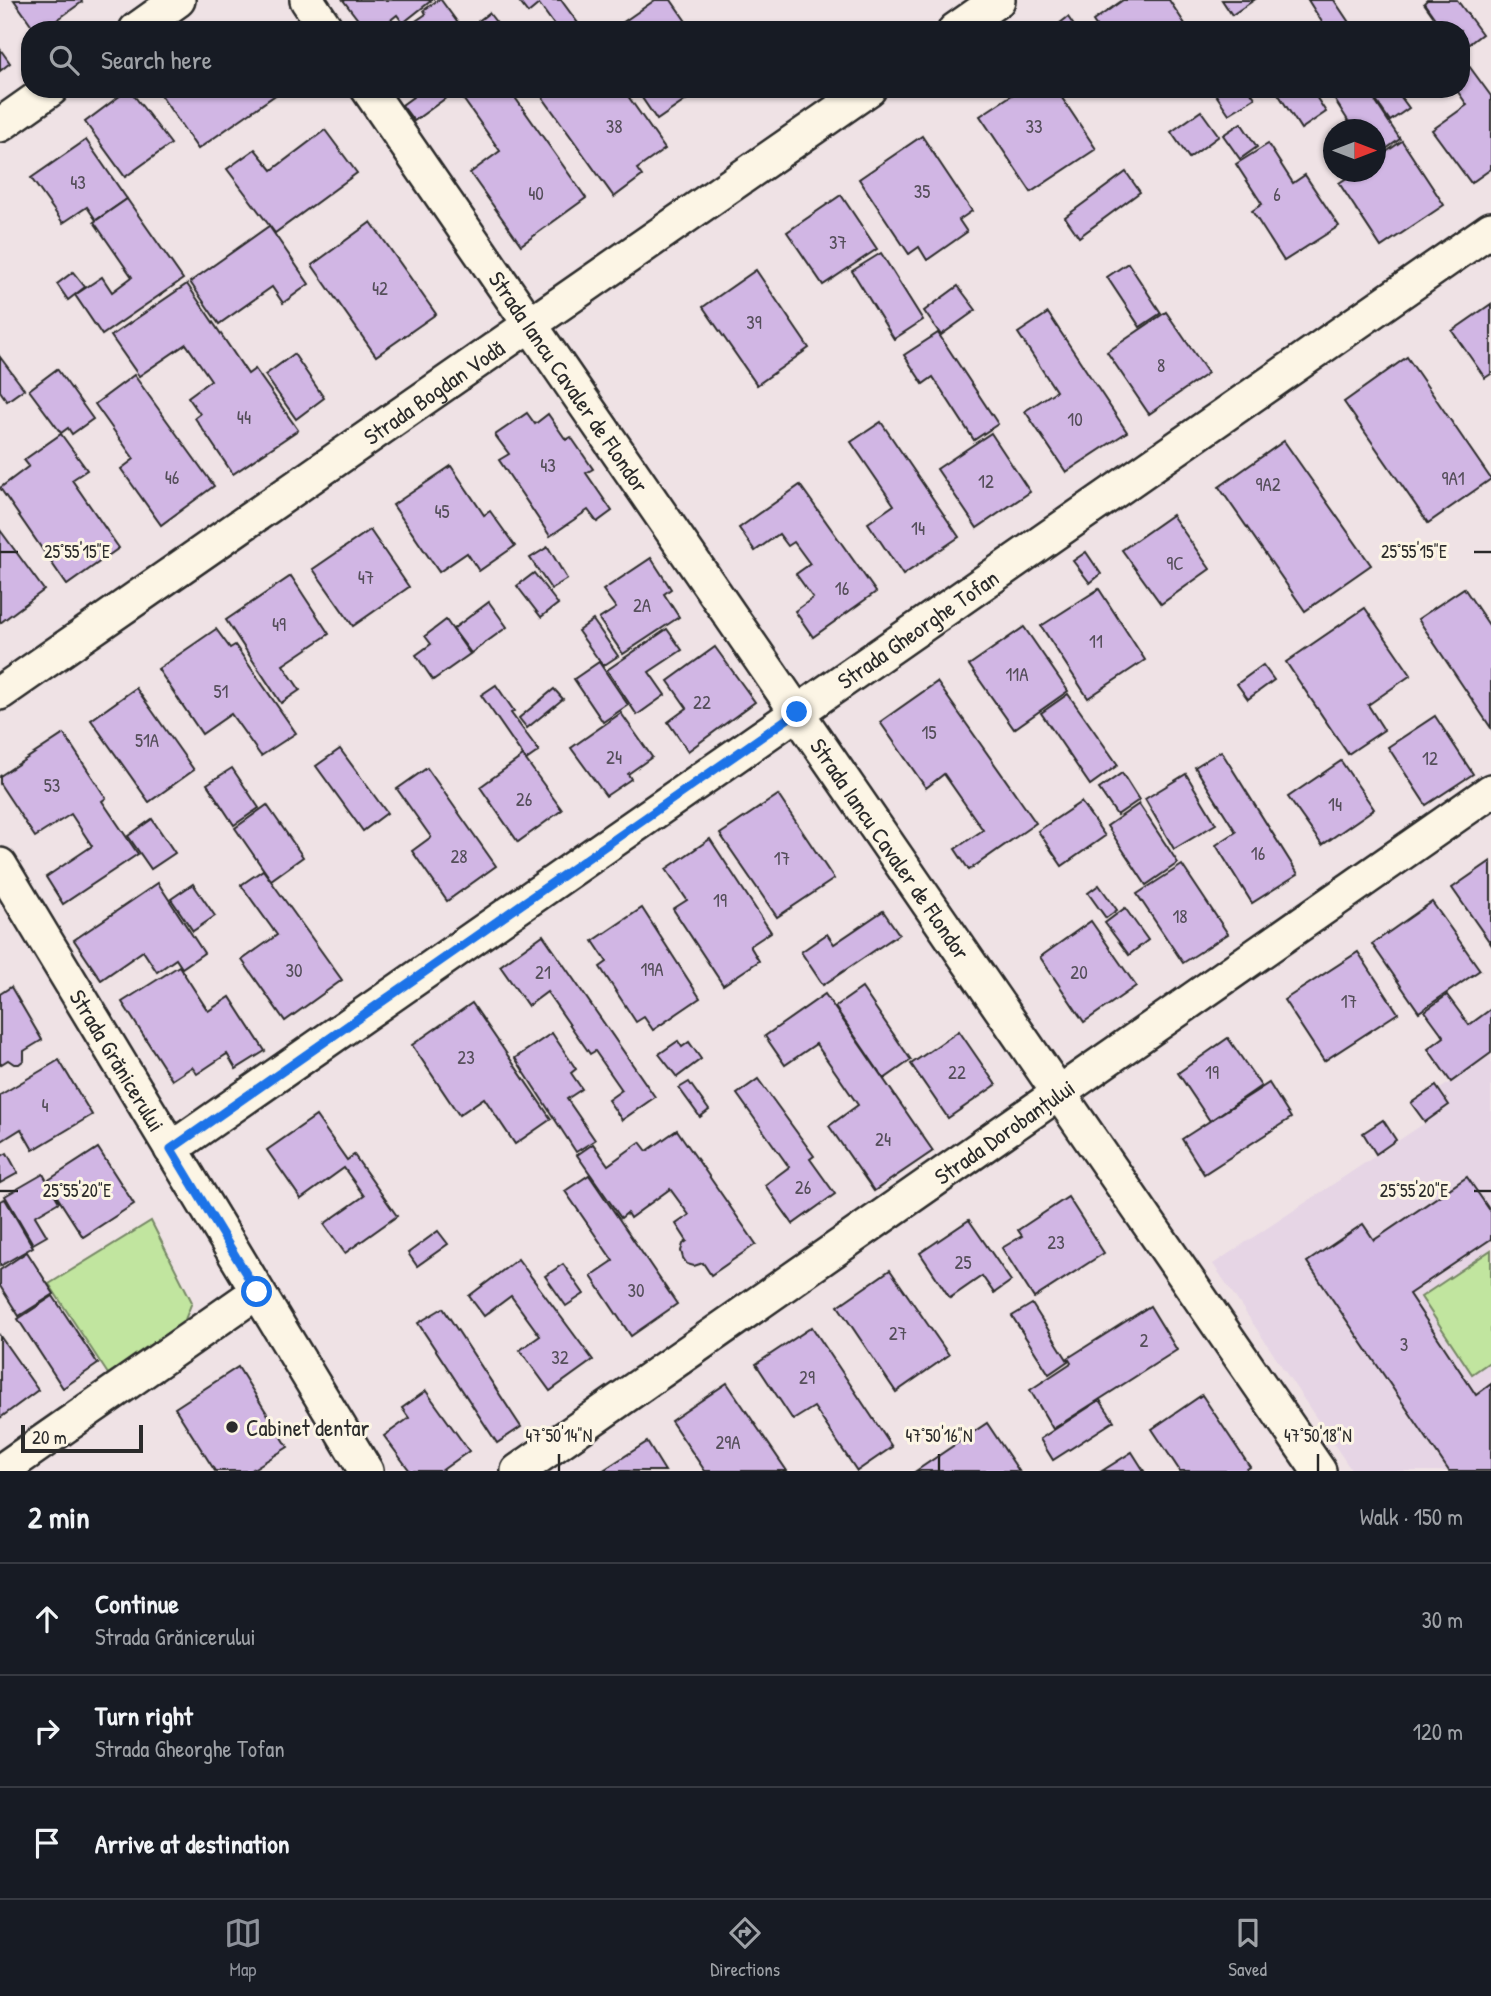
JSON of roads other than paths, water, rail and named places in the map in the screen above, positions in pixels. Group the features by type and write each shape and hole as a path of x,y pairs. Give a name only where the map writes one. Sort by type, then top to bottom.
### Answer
{"street":[{"path":"149,21 178,0"},
{"path":"307,0 321,21"},
{"path":"968,21 998,0"},
{"path":"0,125 38,98"},
{"name":"Strada Iancu Cavaler de Flondor","path":"374,98 1319,1471"},
{"name":"Strada Bogdan Vodă","path":"0,693 856,98"},
{"name":"Strada Gheorghe Tofan","path":"171,1149 1491,229"},
{"name":"Strada Dorobanțului","path":"518,1471 1491,791"},
{"name":"Strada Grănicerului","path":"0,865 366,1471"},
{"path":"1,1471 257,1292"}],"place":[{"name":"Cabinet dentar","path":"232,1427"}]}
